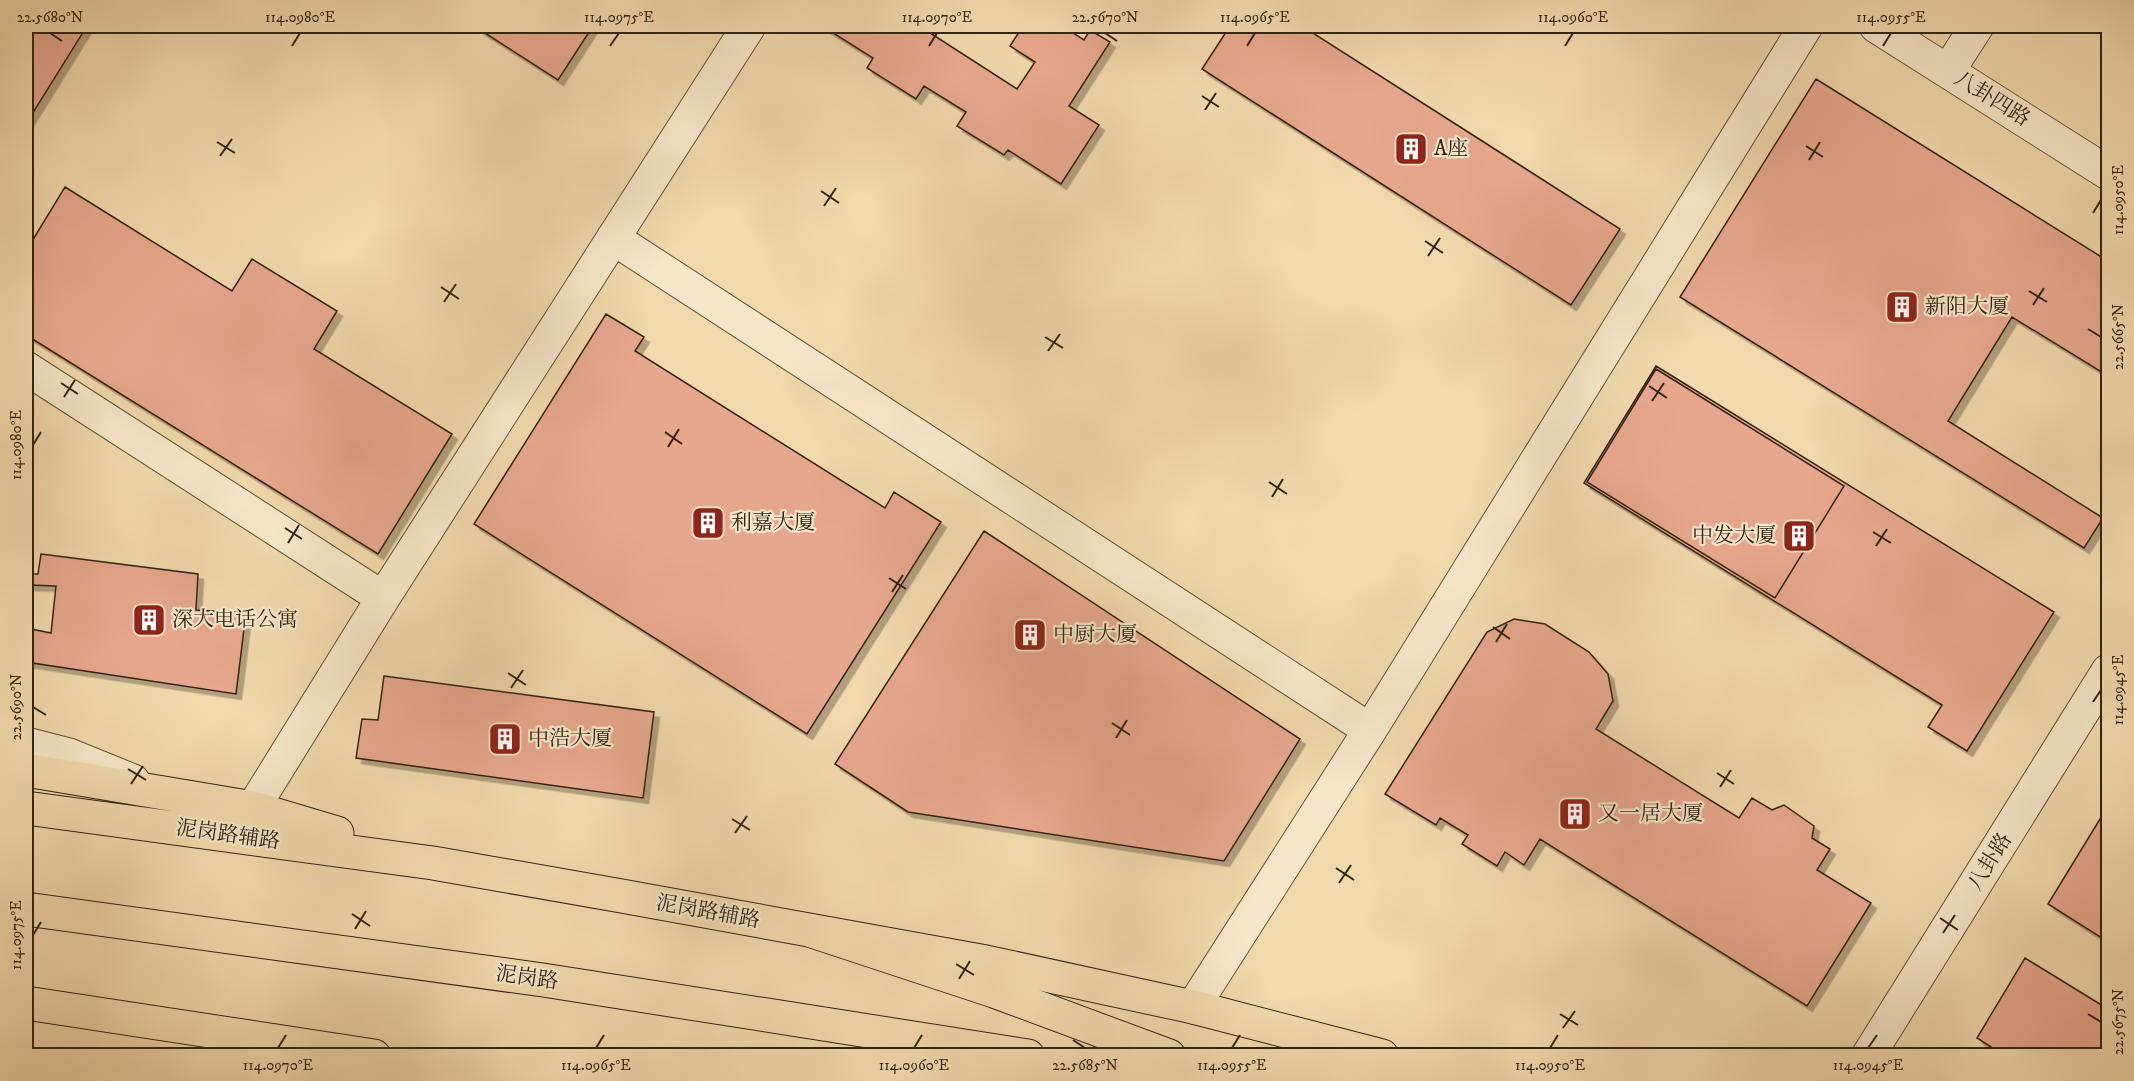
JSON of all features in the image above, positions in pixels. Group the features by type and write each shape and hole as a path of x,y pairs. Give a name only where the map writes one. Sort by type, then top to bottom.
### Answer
{"main road":[{"path":"26,770 151,789 254,808 433,863"},
{"name":"泥岗路辅路","path":"26,808 433,863 986,962 1193,1007 1382,1056"},
{"name":"泥岗路","path":"26,909 555,982 1028,1056"},
{"path":"812,931 994,991 1169,1056"},
{"path":"26,1003 374,1056"}],"street":[{"path":"254,808 383,598 749,26"},
{"path":"1193,1007 1370,730 1806,26"},
{"name":"八卦四路","path":"1876,26 2109,173"},
{"path":"1948,71 1977,26"},
{"path":"613,238 1370,730"},
{"path":"26,368 383,598"},
{"name":"八卦路","path":"1870,1054 2109,671"},
{"path":"26,744 69,755 151,789"}],"building":[{"path":"26,26 87,26 26,124"},
{"path":"474,26 593,26 558,80"},
{"path":"822,26 930,26 927,31 1017,89 1035,62 1010,46 1023,26 1062,26 1084,40 1090,30 1110,42 1069,106 1099,125 1061,184 1008,150 1004,155 957,126 966,112 924,86 916,99 867,68 873,58"},
{"name":"A座","path":"1230,26 1302,26 1620,229 1571,305 1202,69"},
{"name":"新阳大厦","path":"1816,79 2108,261 2108,376 2012,317 1948,421 2103,518 2084,548 1680,297"},
{"path":"65,187 232,291 252,259 337,311 314,349 452,434 378,554 26,335 26,251"},
{"name":"利嘉大厦","path":"606,314 644,337 635,351 885,508 894,492 941,522 807,734 474,524"},
{"name":"中发大厦","path":"1656,366 2054,612 1967,751 1928,727 1942,705 1584,483"},
{"path":"1656,369 1844,486 1775,598 1587,482"},
{"name":"中厨大厦","path":"984,531 1300,739 1224,861 908,812 835,764"},
{"name":"深大电话公寓","path":"41,554 198,574 196,610 246,613 236,694 26,662 26,628 51,633 56,586 29,585 30,574 38,574"},
{"name":"又一居大厦","path":"1514,619 1545,624 1589,652 1608,674 1613,701 1596,729 1739,818 1752,798 1772,810 1784,805 1814,826 1812,838 1830,849 1817,870 1871,903 1807,1006 1540,839 1524,865 1505,852 1497,866 1462,844 1468,835 1440,818 1436,825 1385,794 1487,632"},
{"name":"中浩大厦","path":"384,676 654,712 643,798 356,758 362,719 378,720"},
{"path":"2108,806 2108,942 2048,904"},
{"path":"2108,806 2108,942 2048,904"},
{"path":"2025,958 2108,1009 2108,1056 2005,1056 1977,1038"}],"place":[{"name":"A座","path":"1411,149"},
{"name":"新阳大厦","path":"1902,307"},
{"name":"利嘉大厦","path":"708,523"},
{"name":"中发大厦","path":"1799,536"},
{"name":"深大电话公寓","path":"149,620"},
{"name":"中厨大厦","path":"1030,635"},
{"name":"中浩大厦","path":"505,739"},
{"name":"又一居大厦","path":"1575,814"}]}
